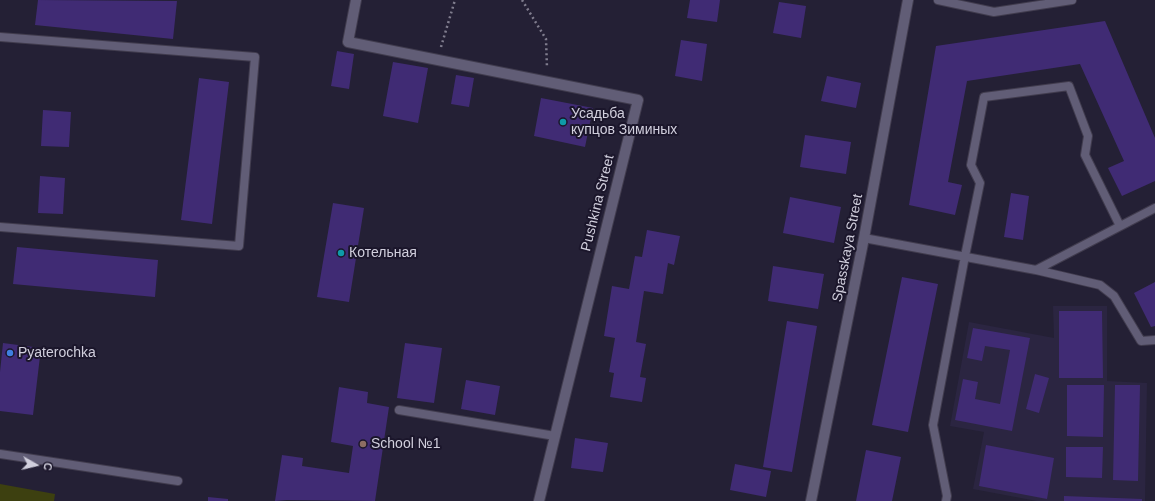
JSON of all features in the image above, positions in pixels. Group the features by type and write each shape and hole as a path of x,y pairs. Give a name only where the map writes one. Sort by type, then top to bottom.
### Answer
{"street":[{"name":"Pushkina Street","path":"356,0 348,42 638,100 539,501"},
{"name":"Spasskaya Street","path":"811,501 864,238 908,0"}],"lane":[{"path":"938,0 994,12 1072,0"},
{"path":"0,37 254,57 240,246 0,227"},
{"path":"946,501 947,496 933,425 980,183 971,165 984,98 1069,86 1088,136 1085,155 1120,226"},
{"path":"1036,270 1155,208"},
{"path":"864,238 1036,270 1100,285 1114,296 1141,341 1155,340"},
{"path":"399,410 555,436"},
{"path":"0,454 178,482"}],"path":[{"path":"437,60 455,0"},
{"path":"522,0 546,39 547,82"}],"shaded area":[{"path":"1053,306 1107,306 1107,381 1147,383 1145,501 1037,501 973,489 984,432 950,426 969,322 1054,338"}],"green space":[{"path":"0,484 55,494 54,501 0,501"}],"building":[{"path":"38,0 177,1 173,39 35,25"},
{"path":"690,0 720,0 717,22 687,18"},
{"path":"779,2 806,6 801,38 773,33"},
{"path":"1105,21 1155,138 1155,181 1122,196 1108,168 1124,161 1080,64 967,81 948,182 962,185 955,215 909,205 936,46"},
{"path":"681,40 707,44 702,81 675,76"},
{"path":"337,51 354,54 349,89 331,86"},
{"path":"393,62 428,68 418,123 383,116"},
{"path":"456,75 474,78 469,107 451,104"},
{"path":"827,76 861,83 856,108 821,101"},
{"path":"199,78 229,82 212,224 181,220"},
{"path":"541,98 593,108 585,147 534,136"},
{"path":"43,110 71,112 69,147 41,146"},
{"path":"805,135 851,142 846,174 800,167"},
{"path":"40,176 65,178 63,214 38,213"},
{"path":"1011,193 1029,196 1023,240 1004,237"},
{"path":"790,197 841,207 834,243 783,233"},
{"name":"Котельная","path":"333,203 364,208 349,302 317,297"},
{"path":"647,230 680,236 674,265 668,263 663,294 644,291 636,342 646,344 640,377 646,378 642,402 610,397 614,373 609,372 615,338 604,336 612,286 629,289 635,256 642,257"},
{"path":"17,247 158,260 155,297 13,284"},
{"path":"773,266 824,274 818,309 768,301"},
{"path":"902,277 938,284 908,432 872,425"},
{"path":"1155,282 1155,326 1151,327 1134,293"},
{"path":"1059,311 1102,311 1103,378 1059,378"},
{"path":"787,321 817,326 792,472 763,467"},
{"path":"973,328 1030,338 1012,431 955,420 963,379 978,382 975,399 1000,404 1010,350 985,346 982,361 967,358"},
{"path":"3,343 41,348 33,415 0,411 0,372"},
{"path":"405,343 442,348 434,403 397,398"},
{"path":"1035,374 1049,378 1039,413 1026,409"},
{"path":"466,380 500,386 495,415 461,409"},
{"path":"1067,385 1104,385 1103,437 1067,436"},
{"path":"1115,385 1140,385 1138,481 1113,480"},
{"name":"School №1","path":"339,387 368,392 367,403 389,407 375,501 275,501 282,455 303,458 302,466 349,473 353,446 331,442"},
{"path":"575,438 608,443 603,472 571,468"},
{"path":"986,445 1054,458 1047,499 979,486"},
{"path":"1066,447 1103,447 1102,478 1066,477"},
{"path":"866,450 901,457 892,501 856,501"},
{"path":"735,464 771,471 766,497 730,490"},
{"path":"1064,496 1142,499 1142,501 1064,501"},
{"path":"208,497 228,499 228,501 208,501"}],"place":[{"name":"Усадьба купцов Зиминых","path":"563,122"},
{"name":"Котельная","path":"341,253"},
{"name":"Pyaterochka","path":"10,353"},
{"name":"School №1","path":"363,444"}]}
